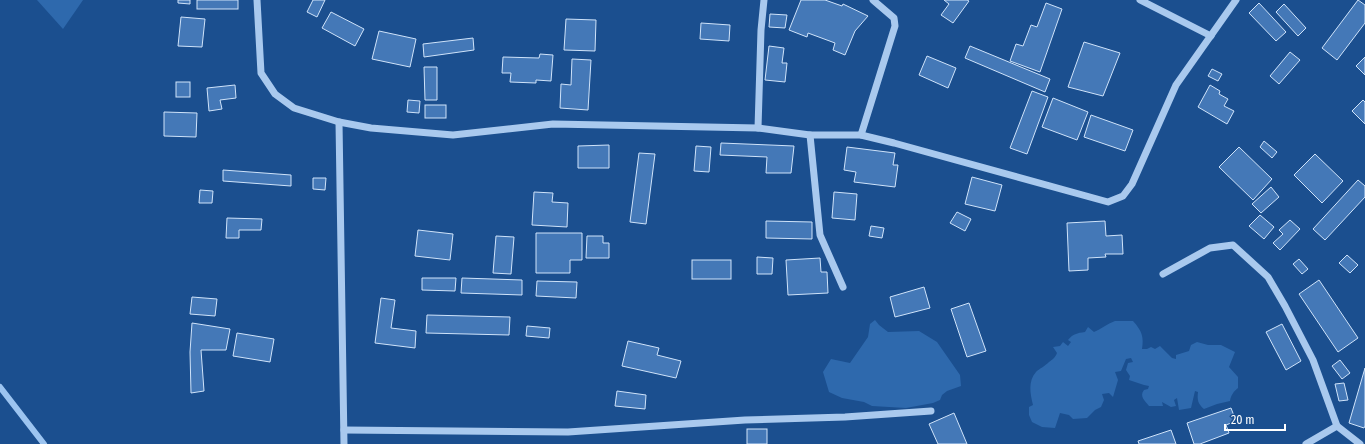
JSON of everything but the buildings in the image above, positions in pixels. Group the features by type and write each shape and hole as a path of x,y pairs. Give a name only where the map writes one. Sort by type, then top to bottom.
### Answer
{"street":[{"path":"257,0 261,73 275,94 294,108 340,122 371,128 454,135 553,124 758,128 810,135 861,136 894,143 1108,202 1122,196 1132,184 1176,85 1236,0"},
{"path":"758,128 760,30 764,0"},
{"path":"861,136 895,26 894,18 873,0"},
{"path":"1140,0 1211,36"},
{"path":"340,122 344,444"},
{"path":"810,135 820,235 843,287"},
{"path":"1163,274 1210,248 1233,245 1268,277 1313,360 1337,426 1360,444"},
{"path":"344,430 568,432 745,420 845,417 931,411"},
{"path":"1306,444 1337,426"}],"shaded area":[{"path":"37,0 83,0 63,29"},
{"path":"875,320 888,332 919,331 937,342 960,375 961,386 947,391 942,395 940,400 933,403 906,408 872,406 864,402 842,398 829,392 823,372 831,359 850,363 868,337 870,324"},
{"path":"1115,321 1133,321 1142,334 1142,349 1151,347 1155,349 1160,346 1172,358 1176,359 1176,355 1189,351 1191,345 1197,342 1208,345 1221,345 1235,352 1229,367 1238,377 1238,388 1233,393 1230,401 1204,409 1198,402 1198,392 1195,391 1191,408 1179,410 1177,398 1174,400 1176,406 1171,407 1162,402 1163,406 1149,406 1142,394 1144,390 1148,389 1149,386 1129,380 1130,376 1126,370 1128,363 1133,362 1131,358 1126,359 1121,371 1115,372 1118,380 1113,397 1109,393 1102,394 1104,400 1101,407 1095,410 1087,418 1073,419 1069,415 1060,413 1055,428 1042,427 1032,422 1029,415 1029,407 1033,405 1031,392 1032,379 1036,372 1053,359 1057,353 1053,347 1060,346 1063,342 1068,346 1071,342 1068,340 1070,338 1075,334 1085,332 1088,327 1094,332"}],"waterway":[{"path":"0,387 44,444"}]}
